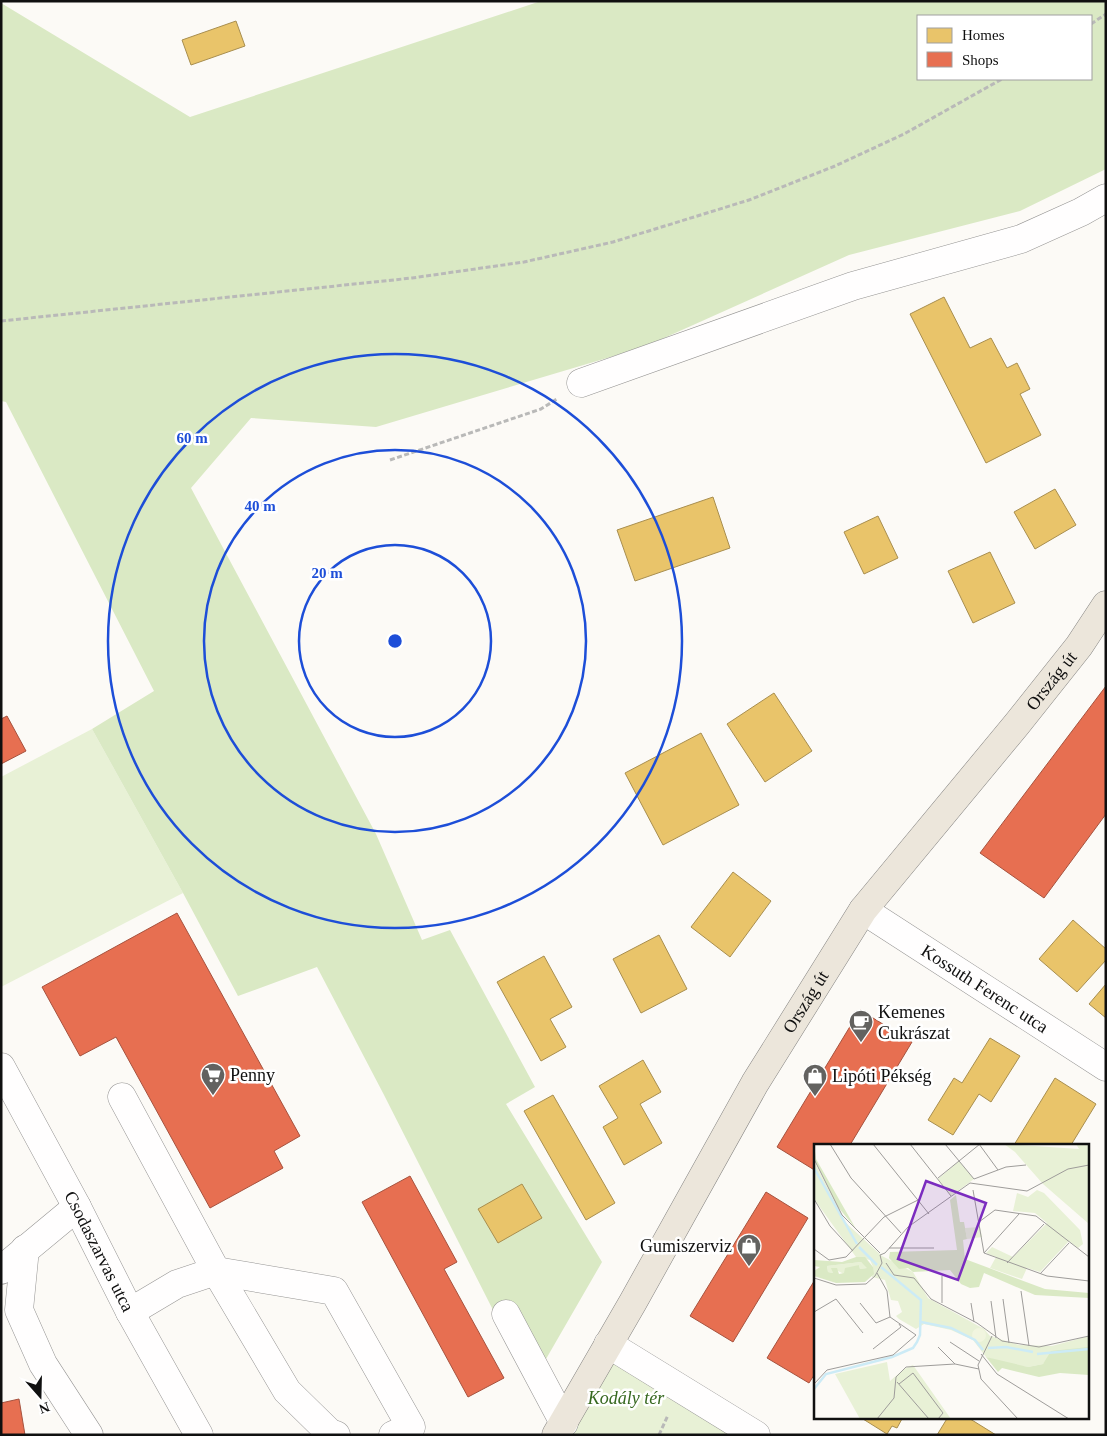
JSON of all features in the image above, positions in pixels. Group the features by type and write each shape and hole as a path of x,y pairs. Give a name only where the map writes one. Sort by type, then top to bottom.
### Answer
{"main road":[{"name":"Ország út","path":"560,1429 755,1083 863,910 1017,724 1079,646 1106,605"}],"street":[{"path":"581,384 853,286 1021,239 1081,212 1106,198"},
{"name":"Kossuth Ferenc utca","path":"863,910 1106,1067"},
{"name":"Csodaszarvas utca","path":"3,1078 77,1207 130,1312 198,1435"},
{"path":"122,1098 216,1271 287,1391 330,1433 336,1435"},
{"path":"1,1270 77,1207"},
{"path":"26,1249 19,1310 43,1364 89,1435"},
{"path":"130,1312 177,1284 216,1271 334,1291 411,1427 393,1435"},
{"path":"506,1314 560,1429"},
{"path":"608,1344 756,1435"}],"path":[{"path":"1092,23 1106,14"},
{"path":"1,321 412,278 524,262 613,242 749,200 835,166 904,134 1000,80"},
{"path":"390,460 541,409 581,384"}],"green space":[{"path":"541,1 1106,1 1106,169 1020,211 849,255 644,347 376,427 251,418 191,488 376,834 422,940 450,930 535,1087 506,1104 602,1262 531,1385 317,967 238,996 92,729 154,691 6,402 1,401 1,3 190,117"},
{"path":"92,729 183,893 1,987 1,777"},
{"name":"Kodály tér","path":"608,1344 756,1435 571,1435"}],"building: Homes":[{"path":"236,21 245,46 191,65 182,40"},
{"path":"944,297 970,348 991,338 1007,368 1017,363 1030,389 1020,394 1041,435 986,463 910,314"},
{"path":"1055,489 1076,525 1035,549 1014,512"},
{"path":"713,497 730,548 635,581 617,530"},
{"path":"878,516 898,558 864,574 844,532"},
{"path":"990,552 1015,603 973,623 948,571"},
{"path":"774,693 812,751 765,782 727,724"},
{"path":"701,733 739,805 663,845 625,773"},
{"path":"733,872 771,901 730,957 691,927"},
{"path":"1073,920 1106,949 1106,960 1077,992 1039,959"},
{"path":"659,935 687,989 641,1013 613,959"},
{"path":"544,956 572,1007 550,1019 566,1047 541,1061 497,982"},
{"path":"1106,984 1106,1018 1089,1004"},
{"path":"990,1038 1020,1056 991,1102 979,1094 953,1135 928,1120 954,1078 962,1083"},
{"path":"643,1060 661,1092 640,1104 662,1143 624,1165 603,1127 618,1118 599,1086"},
{"path":"1055,1078 1096,1104 1072,1144 1015,1144"},
{"path":"553,1095 615,1203 586,1220 524,1111"},
{"path":"522,1184 542,1218 498,1243 478,1209"},
{"path":"902,1418 897,1428 892,1426 887,1434 863,1419"},
{"path":"947,1418 969,1418 996,1435 937,1435"}],"building: Shops":[{"path":"1106,686 1106,814 1044,898 980,853"},
{"path":"7,716 26,751 1,764 1,719"},
{"name":"Penny","path":"177,913 300,1136 274,1151 283,1168 210,1208 116,1037 80,1056 42,987"},
{"path":"860,1010 912,1042 851,1144 814,1144 814,1170 777,1147"},
{"path":"410,1176 457,1262 444,1269 504,1378 468,1397 362,1202"},
{"name":"Gumiszerviz","path":"766,1192 808,1218 733,1342 690,1316"},
{"path":"814,1281 814,1375 809,1383 767,1358"},
{"path":"19,1399 25,1435 1,1435 1,1403"}],"place":[{"name":"Kemenes Cukrászat","path":"861,1043"},
{"name":"Penny","path":"213,1096"},
{"name":"Lipóti Pékség","path":"815,1097"},
{"name":"Gumiszerviz","path":"749,1267"}]}
